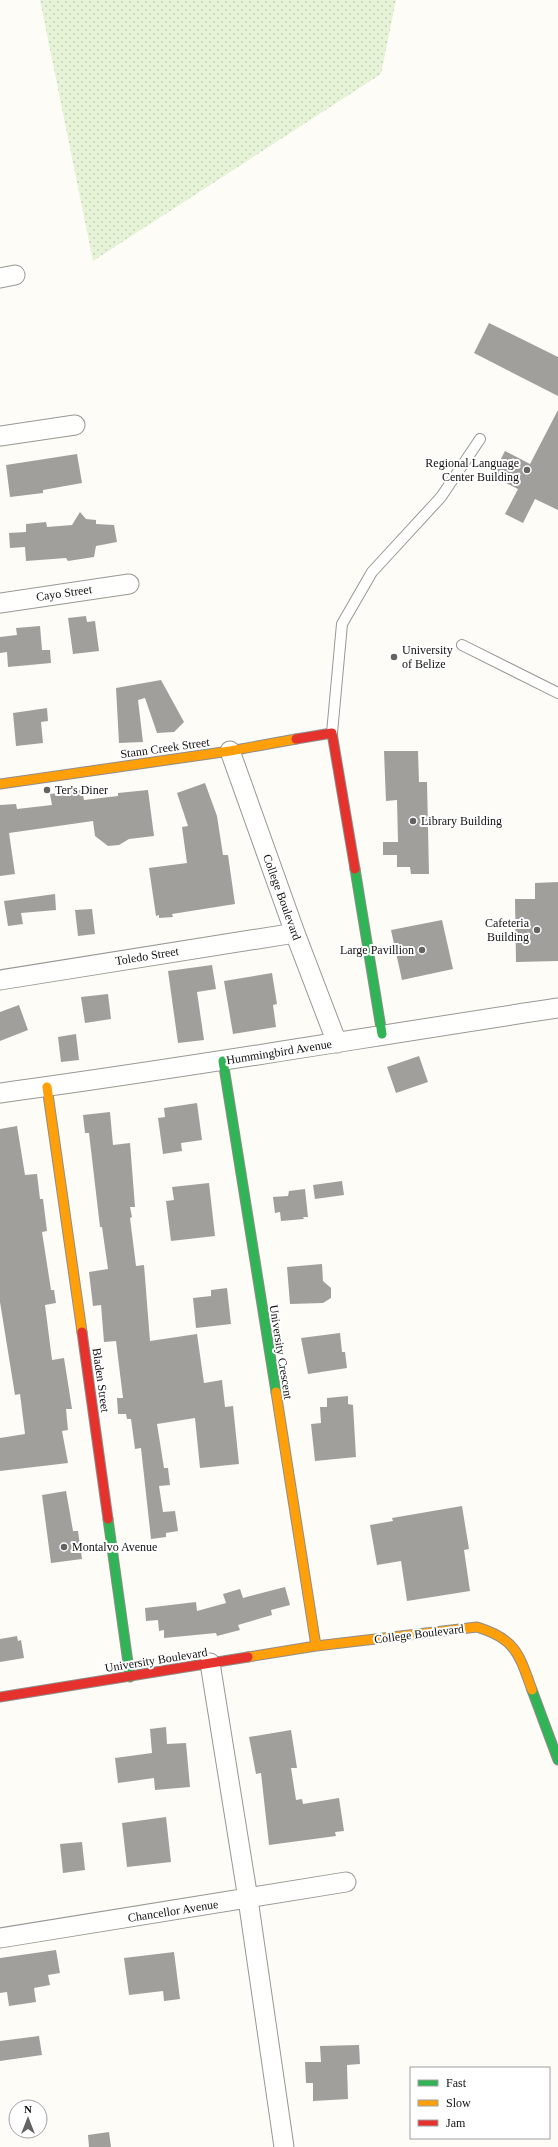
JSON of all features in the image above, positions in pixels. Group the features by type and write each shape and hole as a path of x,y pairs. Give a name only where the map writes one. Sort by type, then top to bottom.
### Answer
{"street":[{"path":"0,436 75,425"},
{"name":"Cayo Street","path":"0,603 129,584"},
{"path":"332,733 382,1034"},
{"name":"Stann Creek Street","path":"0,784 230,751 332,733"},
{"name":"College Boulevard","path":"230,751 294,933 337,1043"},
{"name":"Toledo Street","path":"0,980 294,933"},
{"name":"Hummingbird Avenue","path":"0,1093 223,1061 337,1043 382,1034 558,1008"},
{"name":"University Crescent","path":"223,1061 316,1646"},
{"name":"Bladen Street","path":"47,1087 130,1677"},
{"name":"College Boulevard","path":"316,1646 452,1628 477,1627 496,1633 511,1644 521,1660 558,1760"},
{"name":"University Boulevard","path":"0,1697 316,1646"},
{"path":"210,1663 248,1899 284,2147"},
{"name":"Chancellor Avenue","path":"0,1938 346,1882"}],"lane":[{"path":"332,733 342,624 372,572 441,497 480,439"},
{"path":"462,645 558,693"}],"green space":[{"path":"40,0 396,0 381,74 93,261"}],"building":[{"path":"489,323 558,357 558,396 474,353"},
{"name":"Regional Language Center Building","path":"558,410 558,510 535,499 523,523 505,514 518,489 492,476 505,451 530,464"},
{"path":"77,454 82,483 43,490 43,493 10,497 6,465"},
{"path":"80,512 86,519 96,520 96,524 114,525 117,542 96,546 94,557 68,561 66,558 26,561 25,547 10,548 9,533 26,532 26,524 46,522 47,527 72,525"},
{"path":"86,616 87,622 95,621 99,651 73,654 68,618"},
{"path":"40,626 42,650 50,650 51,663 8,667 7,652 0,653 0,637 17,635 16,628"},
{"path":"161,680 184,722 174,732 157,733 145,698 138,700 143,742 119,743 116,688"},
{"path":"47,708 48,721 41,722 43,743 16,746 13,713"},
{"name":"Library Building","path":"384,751 418,751 419,782 427,782 429,874 411,874 410,867 397,867 397,855 383,855 383,842 398,842 397,800 386,801"},
{"path":"205,783 217,816 223,855 228,855 235,904 172,914 173,917 159,918 159,915 156,916 149,868 187,863 182,827 188,826 177,793"},
{"path":"82,790 84,800 118,796 118,793 148,790 154,836 129,839 119,845 108,846 95,836 93,821 9,833 15,874 0,876 0,805 16,804 17,809 52,805 50,794"},
{"name":"Cafeteria Building","path":"558,882 558,961 516,962 515,899 535,899 535,883"},
{"path":"55,894 56,910 21,913 23,924 8,926 4,901"},
{"path":"92,909 95,934 78,936 75,910"},
{"name":"Large Pavillion","path":"442,920 453,969 402,980 391,930"},
{"path":"212,965 216,989 197,992 204,1040 178,1043 168,971"},
{"path":"272,973 277,1004 273,1005 276,1027 233,1034 224,981"},
{"path":"108,994 111,1019 85,1023 81,997"},
{"path":"19,1005 28,1030 0,1041 0,1012"},
{"path":"76,1034 79,1060 61,1062 58,1037"},
{"path":"419,1056 428,1082 396,1093 387,1067"},
{"path":"197,1103 202,1140 181,1143 182,1151 163,1154 158,1118 165,1117 164,1108"},
{"path":"110,1112 113,1145 130,1143 135,1207 130,1207 132,1217 130,1218 136,1266 144,1265 150,1341 197,1334 204,1383 222,1380 225,1407 233,1406 239,1464 200,1468 195,1418 157,1424 164,1468 168,1468 170,1485 159,1486 163,1512 175,1511 178,1531 166,1533 166,1537 151,1539 141,1448 135,1449 131,1419 127,1419 126,1414 118,1414 117,1398 123,1398 116,1341 104,1342 101,1305 93,1306 89,1272 108,1269 102,1227 100,1227 89,1133 85,1133 83,1115"},
{"path":"17,1126 25,1175 37,1174 40,1199 43,1199 47,1231 42,1232 51,1290 54,1290 56,1303 45,1305 52,1360 64,1358 72,1409 66,1409 68,1430 62,1431 68,1463 0,1471 0,1438 25,1434 20,1394 15,1395 0,1302 0,1129"},
{"path":"342,1181 344,1195 315,1199 313,1185"},
{"path":"209,1183 215,1236 171,1241 166,1201 174,1200 172,1187"},
{"path":"305,1189 308,1217 303,1217 304,1219 281,1221 280,1212 275,1213 273,1197 288,1196 289,1191"},
{"path":"322,1264 323,1281 331,1288 331,1298 323,1303 290,1304 287,1267"},
{"path":"227,1288 231,1324 196,1328 193,1298 211,1296 211,1290"},
{"path":"340,1333 342,1352 345,1352 347,1368 308,1374 301,1338"},
{"path":"348,1396 348,1404 353,1405 356,1457 315,1461 311,1424 321,1423 320,1407 327,1407 327,1398"},
{"path":"66,1491 73,1531 78,1531 82,1559 51,1563 42,1495"},
{"path":"462,1506 469,1549 464,1550 470,1591 407,1601 401,1561 377,1565 370,1525 393,1521 392,1518"},
{"path":"285,1587 290,1605 271,1610 272,1615 238,1625 240,1630 217,1636 216,1633 164,1638 164,1630 159,1631 158,1620 146,1621 145,1608 196,1602 197,1611 226,1603 223,1594 240,1589 243,1598"},
{"path":"17,1636 18,1641 21,1640 24,1658 0,1662 0,1639"},
{"path":"166,1727 167,1744 186,1743 190,1787 155,1790 154,1778 118,1783 115,1758 152,1753 150,1729"},
{"path":"291,1730 297,1768 291,1768 296,1800 302,1799 303,1804 339,1798 344,1831 335,1832 336,1836 269,1845 261,1773 256,1774 249,1737"},
{"path":"166,1817 171,1862 127,1867 122,1823"},
{"path":"82,1842 85,1870 63,1873 60,1844"},
{"path":"56,1950 60,1973 48,1975 50,1985 34,1988 36,2002 9,2006 7,1992 0,1993 0,1958"},
{"path":"174,1952 180,1999 164,2001 163,1991 129,1995 124,1958"},
{"path":"39,2036 42,2055 0,2061 0,2041"},
{"path":"359,2045 360,2064 347,2065 348,2099 313,2101 313,2083 306,2083 305,2062 321,2062 320,2046"},
{"path":"109,2132 111,2147 89,2147 88,2135"}],"traffic: fast":[{"path":"355,869 382,1034"},
{"path":"223,1061 276,1392"},
{"path":"108,1519 130,1677"},
{"path":"532,1690 558,1760"}],"traffic: slow":[{"path":"0,784 230,751 296,739"},
{"path":"47,1087 82,1332"},
{"path":"276,1392 316,1646"},
{"path":"248,1657 316,1646 477,1627 500,1637 508,1643 519,1657 532,1690"}],"traffic: jam":[{"path":"296,739 332,733 355,869"},
{"path":"82,1332 108,1519"},
{"path":"0,1697 248,1657"}],"place":[{"name":"Regional Language Center Building","path":"527,470"},
{"name":"University of Belize","path":"394,657"},
{"name":"Ter's Diner","path":"47,790"},
{"name":"Library Building","path":"413,821"},
{"name":"Cafeteria Building","path":"537,930"},
{"name":"Large Pavillion","path":"422,950"},
{"name":"Montalvo Avenue","path":"64,1547"}]}
